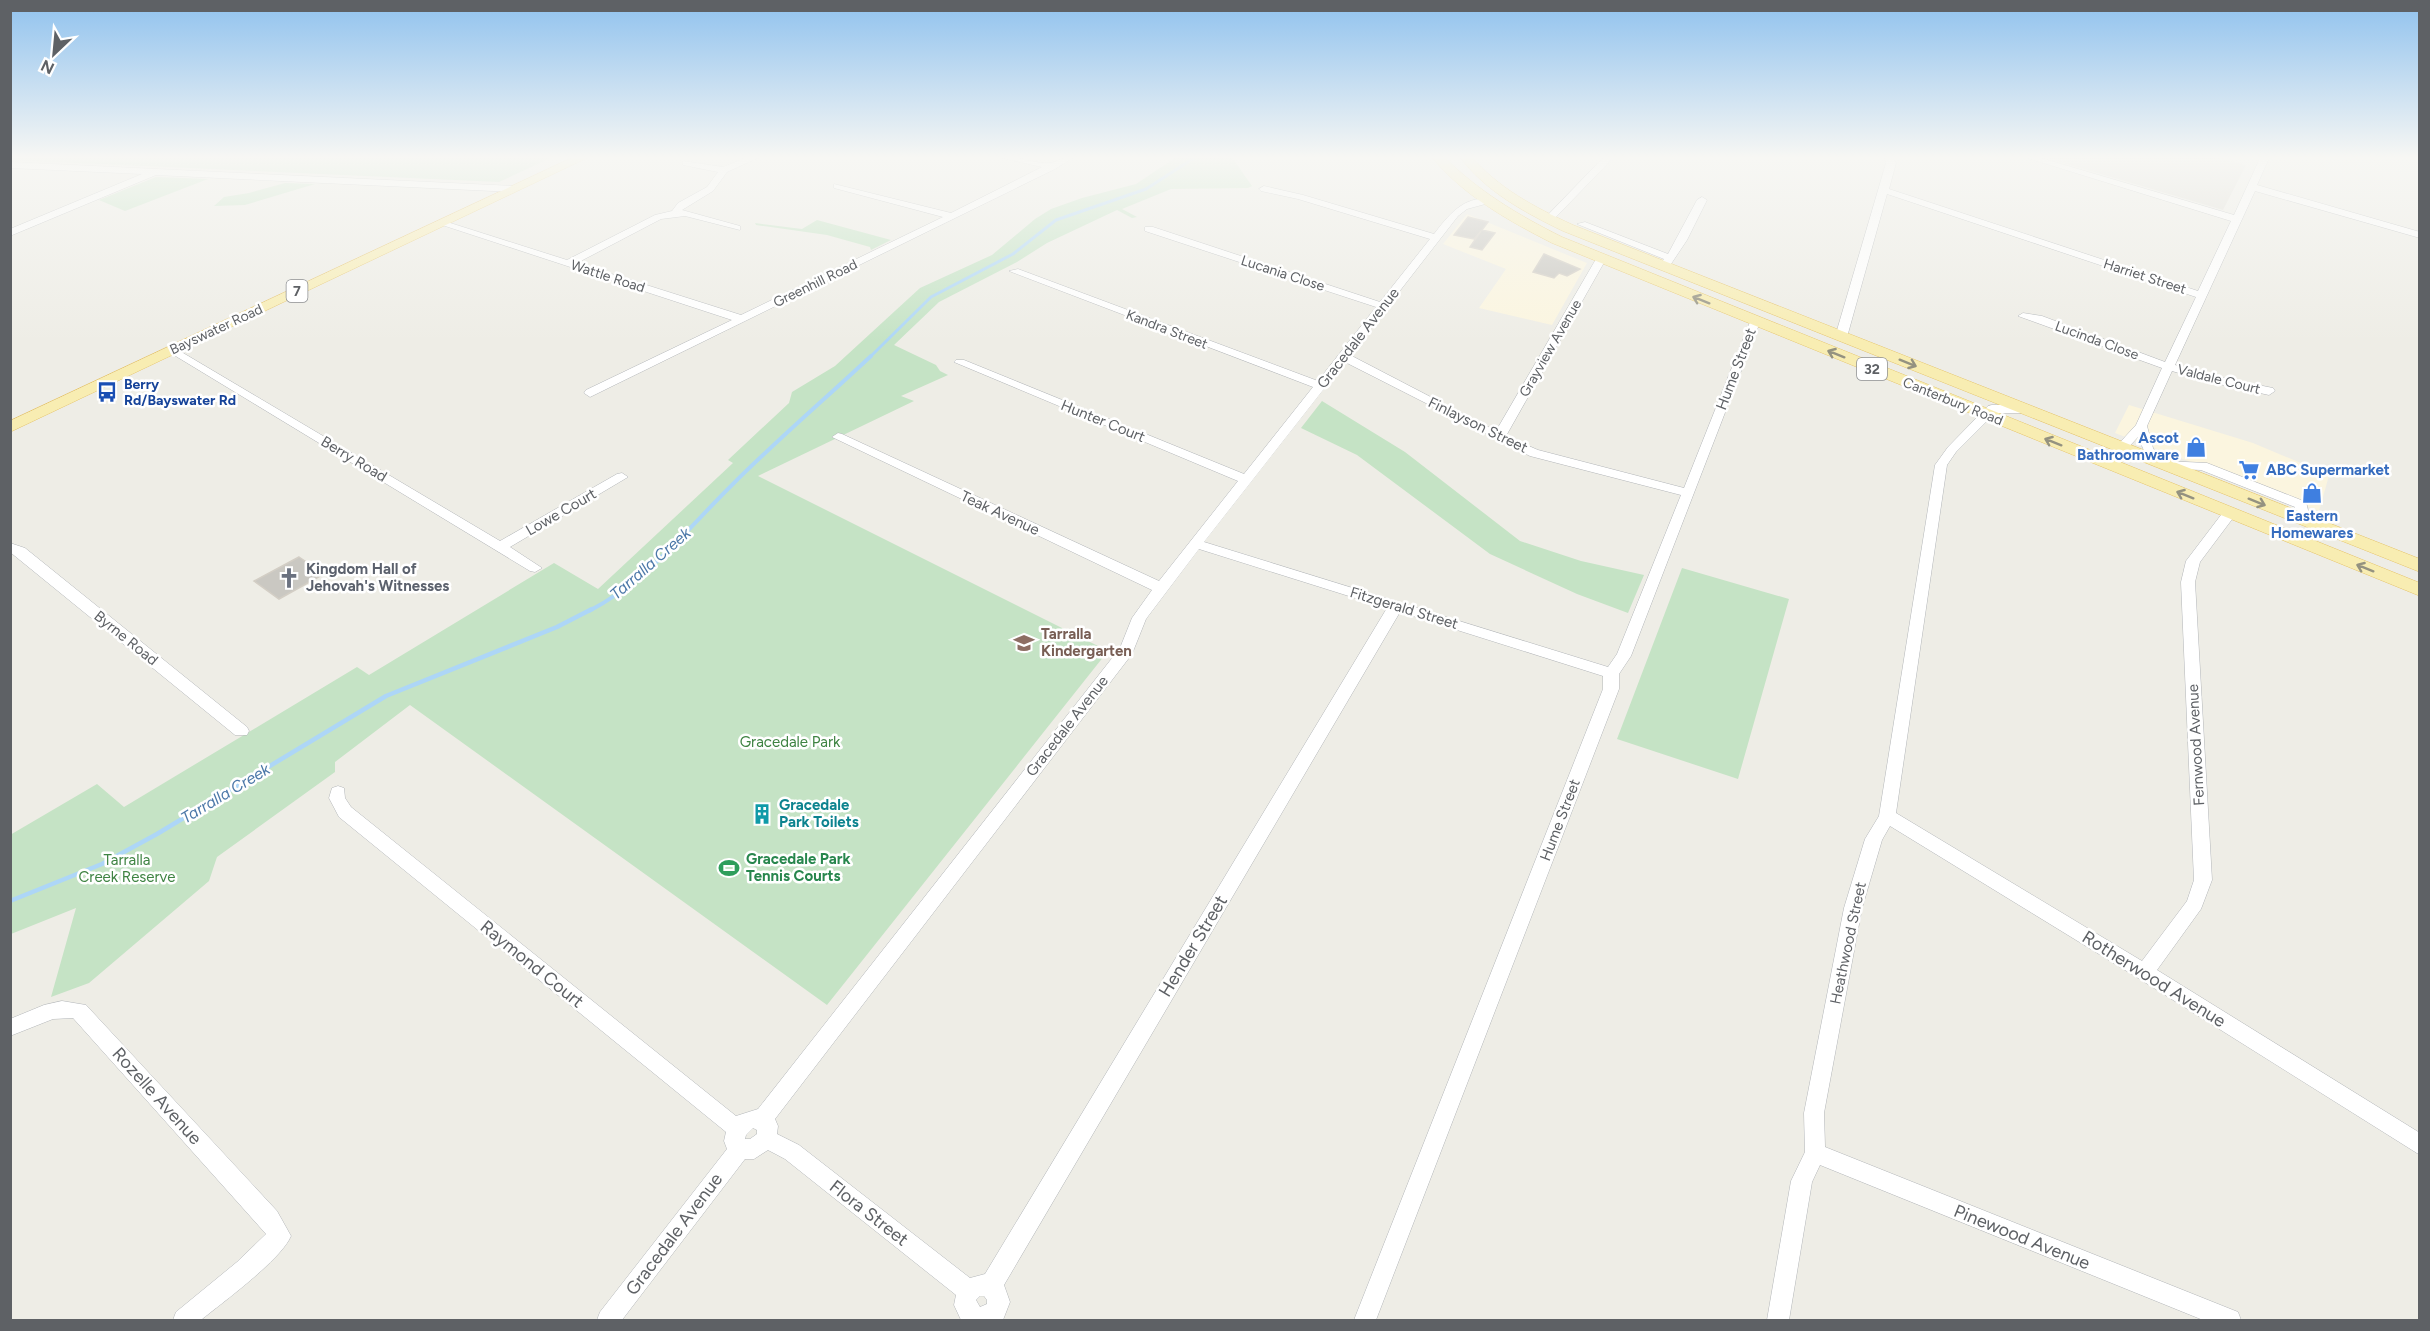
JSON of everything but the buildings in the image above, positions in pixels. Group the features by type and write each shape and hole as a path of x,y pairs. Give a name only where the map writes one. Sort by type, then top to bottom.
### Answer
{"main road":[{"name":"Bayswater Road","path":"10,427 451,218"},
{"name":"Canterbury Road","path":"1516,218 1601,259 1755,322 1990,412 2107,464 2419,589"},
{"name":"Canterbury Road","path":"1549,219 1613,246 1667,262 1776,311 2420,566"},
{"path":"1601,259 1613,246"},
{"path":"1755,322 1776,311"}],"street":[{"path":"10,233 46,218"},
{"path":"569,264 656,218"},
{"path":"703,218 737,228"},
{"name":"Greenhill Road","path":"590,393 946,218"},
{"path":"1370,218 1436,238"},
{"name":"Gracedale Avenue","path":"764,1129 1127,650 1139,618 1161,588 1452,218"},
{"path":"1582,224 1667,262 1693,218"},
{"path":"1841,337 1876,218"},
{"name":"Harriet Street","path":"1969,218 2201,295"},
{"path":"2107,464 2141,426 2236,219 2233,218"},
{"path":"2361,218 2420,235"},
{"name":"Wattle Road","path":"441,223 741,319"},
{"name":"Lucania Close","path":"1149,229 1383,306"},
{"name":"Grayview Avenue","path":"1499,437 1601,259"},
{"name":"Kandra Street","path":"1014,271 1320,386"},
{"name":"Lucinda Close","path":"2024,316 2038,318 2170,366"},
{"name":"Hume Street","path":"1365,1320 1611,689 1611,673 1624,656 1755,322"},
{"name":"Berry Road","path":"173,350 535,568"},
{"name":"Finlayson Street","path":"1344,357 1534,453 1689,493"},
{"name":"Hunter Court","path":"960,362 1246,480"},
{"name":"Valdale Court","path":"2170,366 2248,388 2269,391"},
{"path":"1983,393 1990,412 2023,409"},
{"name":"Heathwood Street","path":"1778,1320 1802,1182 1815,1153 1814,1113 1853,908 1874,839 1887,816 1941,465 1946,455 1990,412"},
{"path":"2141,426 2147,448 2159,463"},
{"name":"Teak Avenue","path":"838,437 1161,588"},
{"name":"Lowe Court","path":"500,547 622,477"},
{"name":"Fernwood Avenue","path":"2145,972 2195,904 2203,880 2188,582 2193,561 2229,514"},
{"name":"Fitzgerald Street","path":"1196,544 1611,673"},
{"name":"Byrne Road","path":"10,547 20,551 240,731"},
{"name":"Hender Street","path":"980,1289 1396,606"},
{"name":"Raymond Court","path":"338,792 337,798 345,813 738,1139"},
{"name":"Rotherwood Avenue","path":"1887,816 2145,972 2420,1145"},
{"name":"Rozelle Avenue","path":"10,1028 56,1010 69,1008 79,1011 269,1219 280,1236 245,1270 184,1320"},
{"path":"738,1139 751,1119 764,1129"},
{"name":"Flora Street","path":"764,1129 792,1152 980,1289"},
{"name":"Gracedale Avenue","path":"608,1320 738,1139"},
{"name":"Pinewood Avenue","path":"1815,1153 2230,1320"},
{"path":"980,1289 998,1298 986,1318 968,1313 965,1307 980,1289"}],"shaded area":[{"path":"1464,218 1477,218 1587,263 1552,325 1479,308 1506,269 1443,244"},
{"path":"2129,405 2253,443 2308,466 2330,472 2319,511 2115,433"}],"green space":[{"name":"Gracedale Park","path":"1100,218 1047,243 1017,262 939,302 894,345 936,365 940,371 948,375 901,396 914,401 758,476 1108,651 827,1005 410,705 335,762 335,772 217,857 209,881 89,983 51,997 76,908 11,934 10,835 97,784 124,807 357,667 369,675 554,563 598,589 733,463 728,460 789,403 792,392 835,366 920,288 992,255 1035,219"},
{"path":"817,220 891,240 871,250 870,247 827,235 756,225 755,223 802,229"},
{"path":"1322,401 1405,452 1520,541 1581,561 1644,575 1628,613 1577,594 1490,554 1357,455 1301,428"},
{"path":"1682,568 1789,599 1738,779 1617,739"}],"waterway":[{"name":"Tarralla Creek","path":"869,358 931,297 1013,254 1061,218"},
{"name":"Tarralla Creek","path":"589,611 610,599 647,570 750,468 871,356"},
{"name":"Tarralla Creek","path":"10,901 102,864 157,834 386,696 557,627 592,609"}],"place":[{"name":"Berry Rd/Bayswater Rd","path":"107,392"},
{"name":"Ascot Bathroomware","path":"2196,447"},
{"name":"ABC Supermarket","path":"2249,470"},
{"name":"Eastern Homewares","path":"2312,493"},
{"name":"Kingdom Hall of Jehovah's Witnesses","path":"289,578"},
{"name":"Tarralla Kindergarten","path":"1024,643"},
{"name":"Gracedale Park Toilets","path":"762,814"},
{"name":"Gracedale Park Tennis Courts","path":"729,868"}],"park label":[{"name":"Tarralla Creek Reserve","path":"127,868"}]}
